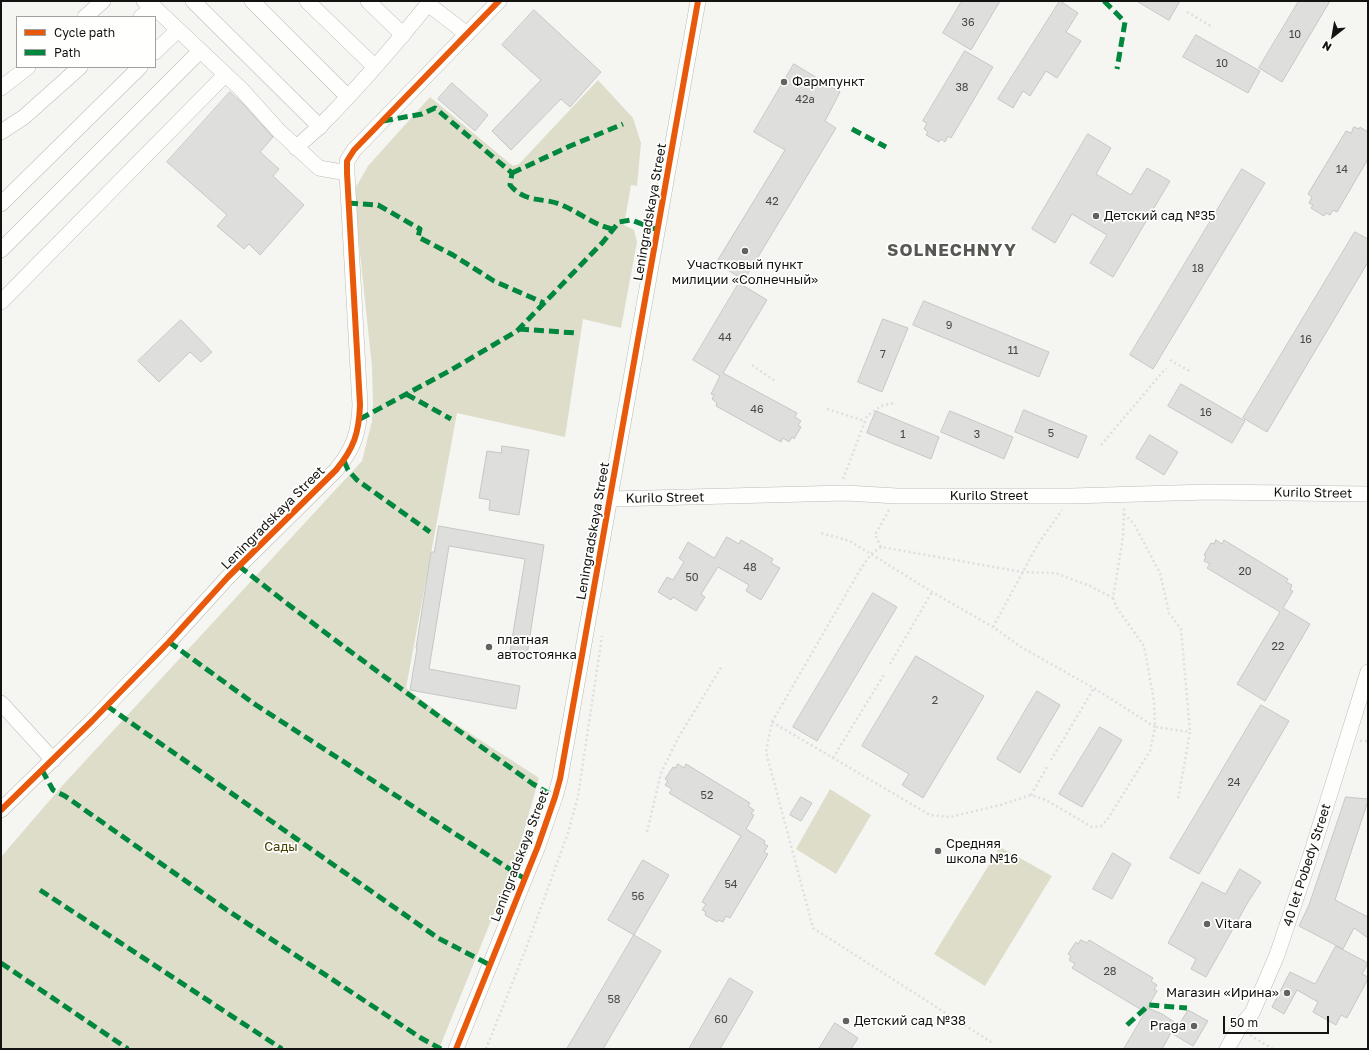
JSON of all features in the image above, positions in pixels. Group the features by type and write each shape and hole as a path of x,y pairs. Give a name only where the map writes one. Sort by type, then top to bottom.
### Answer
{"street":[{"path":"87,16 103,1"},
{"path":"193,1 320,126"},
{"path":"252,1 348,97"},
{"path":"307,1 375,67"},
{"path":"368,1 403,35"},
{"name":"Leningradskaya Street","path":"1,810 53,760 164,647 228,577 336,470 346,458 352,448 359,425 360,405 347,161 354,150 499,1"},
{"name":"Leningradskaya Street","path":"456,1049 538,846 555,797 610,499 698,1"},
{"path":"296,148 348,97 403,35 428,2 467,34"},
{"path":"142,16 149,4 242,90 279,131 319,168 347,173"},
{"path":"156,51 178,30"},
{"path":"1,250 200,51"},
{"path":"1,88 27,68"},
{"path":"1,132 24,117 79,68"},
{"path":"1,204 139,68"},
{"path":"1,302 225,74"},
{"name":"Kurilo Street","path":"610,499 838,494 897,496 1071,496 1208,492 1368,494"},
{"name":"40 let Pobedy Street","path":"1227,1049 1239,1028 1252,1013 1278,955 1368,672"},
{"path":"1,703 53,760"}],"path":[{"path":"1187,12 1211,26"},
{"path":"1170,360 1191,372"},
{"path":"752,365 775,381"},
{"path":"1101,445 1166,368"},
{"path":"838,494 867,416 881,406 894,403"},
{"path":"827,409 865,421"},
{"path":"772,722 930,815 950,817 1000,805 1031,795 1046,800 1092,827 1101,826 1107,820 1150,751 1155,727 1154,701 1144,646 1117,608 1113,598 1123,537 1124,495"},
{"path":"881,547 875,535 897,496"},
{"path":"992,627 1038,544 1071,496"},
{"path":"1124,514 1134,524 1160,574 1169,613 1181,629 1190,732 1178,799"},
{"path":"821,533 850,541 992,627 1021,647 1094,688 1155,727 1190,732"},
{"path":"991,1042 813,928 766,752 772,722 860,570 871,554 881,547 1022,572 1055,573 1090,586 1113,598"},
{"path":"890,664 932,592"},
{"path":"647,832 661,773 678,738 722,666"},
{"path":"833,758 885,673"},
{"path":"1051,760 1094,688"},
{"path":"1360,741 1368,741"},
{"path":"1031,795 1047,767"},
{"path":"1239,1028 1273,1049"}],"green space":[{"name":"Сады","path":"598,80 633,118 641,143 637,186 631,185 624,225 634,230 637,242 621,328 583,319 565,437 457,413 406,688 443,716 539,778 516,859 439,1049 1,1049 1,857 62,786 362,461 372,421 372,367 354,196 356,187 368,166 430,97 513,166 519,164"},
{"path":"830,789 871,815 836,874 796,849"},
{"path":"1000,847 1052,876 985,986 934,954"}],"building":[{"path":"962,1 1000,1 971,50 943,33"},
{"path":"1060,1 1078,13 1066,32 1081,41 1057,78 1046,71 1030,96 1023,91 1013,108 998,99"},
{"path":"1137,1 1180,1 1169,20"},
{"path":"1299,1 1330,1 1282,82 1259,68"},
{"path":"534,10 601,72 570,107 561,99 511,150 492,131 541,80 502,45"},
{"path":"1196,35 1260,71 1248,93 1183,57"},
{"path":"965,51 993,67 951,138 948,136 945,142 941,139 939,142 926,135 928,132 924,129 927,123 923,121"},
{"path":"794,64 840,92 825,121 836,128 744,280 716,263 785,150 754,132"},
{"path":"452,83 488,115 475,131 438,99"},
{"path":"230,92 273,137 260,152 279,169 273,176 304,205 260,255 249,244 244,249 217,226 227,215 167,162"},
{"path":"1354,127 1359,129 1360,127 1368,132 1368,159 1337,212 1333,210 1330,215 1326,213 1324,216 1311,208 1313,205 1309,203 1312,197 1308,194 1346,131 1351,133"},
{"path":"1088,134 1111,148 1096,174 1131,195 1147,168 1170,181 1113,277 1090,263 1107,235 1072,214 1055,243 1032,229"},
{"path":"1242,169 1265,183 1153,369 1130,355"},
{"path":"1355,232 1368,239 1368,262 1267,432 1243,418"},
{"path":"739,283 767,300 723,373 797,413 795,417 801,421 798,425 801,427 794,439 792,437 789,442 783,438 781,442 716,406 717,403 712,399 714,395 711,394 720,376 693,360"},
{"path":"924,301 1049,352 1039,377 913,325"},
{"path":"883,319 908,328 882,392 858,382"},
{"path":"181,320 212,352 201,362 190,352 159,382 138,361"},
{"path":"1181,384 1245,421 1232,443 1168,406"},
{"path":"1024,410 1087,436 1078,458 1015,432"},
{"path":"876,411 939,437 931,459 867,433"},
{"path":"950,411 1013,437 1004,459 941,432"},
{"path":"1150,435 1178,452 1164,475 1136,458"},
{"path":"502,446 529,450 519,515 489,510 490,500 479,498 487,451 501,453"},
{"path":"439,526 544,545 527,655 510,652 525,559 449,546 429,669 520,686 516,709 410,690 431,552 434,552"},
{"path":"727,537 739,544 741,540 773,559 771,563 780,568 761,600 746,591 749,585 718,567 701,594 705,597 696,611 673,597 671,600 658,592 667,577 673,580 684,562 679,558 688,542 714,558"},
{"path":"1216,540 1222,544 1224,540 1288,579 1286,582 1292,585 1290,590 1293,591 1283,608 1310,624 1265,701 1237,684 1280,612 1207,568 1210,564 1204,561 1206,556 1204,555 1211,543 1214,544"},
{"path":"873,593 897,607 817,741 793,727"},
{"path":"916,656 984,696 923,798 902,785 909,774 862,746"},
{"path":"1037,691 1060,705 1020,773 997,759"},
{"path":"1261,705 1289,721 1199,874 1170,858"},
{"path":"1100,727 1122,740 1082,807 1059,794"},
{"path":"678,764 684,768 686,764 750,803 748,806 754,810 751,814 754,815 746,829 765,841 764,844 768,846 764,852 768,854 730,918 726,916 723,922 718,920 717,922 705,915 706,912 702,910 706,904 702,902 741,836 669,793 672,789 665,785 668,781 665,779 673,767 675,768"},
{"path":"801,797 812,803 801,821 790,815"},
{"path":"1346,797 1368,799 1368,801 1335,900 1368,917 1368,938 1354,928 1343,949 1299,926 1309,905"},
{"path":"1113,853 1131,864 1112,899 1093,889"},
{"path":"643,860 669,875 634,935 608,920"},
{"name":"Vitara","path":"1240,869 1261,882 1248,902 1206,977 1191,969 1196,959 1168,943 1202,882 1225,894"},
{"path":"634,935 661,951 603,1049 567,1049"},
{"path":"1081,940 1087,943 1089,940 1153,978 1151,981 1157,985 1154,989 1157,991 1145,1012 1072,968 1075,964 1069,960 1071,956 1068,954 1076,942 1078,944"},
{"path":"1336,946 1368,963 1362,974 1368,977 1368,979 1347,1018 1341,1015 1336,1025 1313,1012 1318,1002 1297,990 1284,1014 1272,1007 1290,972 1315,984"},
{"path":"730,978 753,992 720,1049 689,1049"},
{"path":"1148,1008 1162,1014 1179,1025 1188,1010 1208,1021 1193,1046 1171,1033 1162,1049 1124,1049"},
{"path":"835,1023 858,1038 851,1049 819,1049"}],"marked path":[{"path":"1104,1 1125,22 1117,69"},
{"path":"383,121 422,114 435,108 512,173 510,185 516,191 529,198 557,203 593,222 612,229"},
{"path":"512,173 570,146 623,124"},
{"path":"852,129 886,147"},
{"path":"348,203 378,205 420,229 418,237 453,255 494,281 544,303"},
{"path":"360,419 451,370 517,331 603,242 619,222 631,220 658,230"},
{"path":"519,329 576,333"},
{"path":"406,394 451,419"},
{"path":"344,461 348,470 357,480 430,532"},
{"path":"239,566 348,650 533,784 555,797"},
{"path":"169,642 256,705 525,879"},
{"path":"107,706 438,938 490,965"},
{"path":"42,770 53,790 65,796 227,910 421,1038 441,1049"},
{"path":"40,890 282,1049"},
{"path":"1,963 128,1049"},
{"path":"1127,1025 1149,1005 1187,1008"}],"cycle path":[{"path":"1,810 92,721 169,642 228,577 336,470 347,454 357,432 360,405 347,161 354,150 499,1"},
{"path":"456,1049 538,846 560,779 698,1"}],"place":[{"name":"Фармпункт","path":"784,82"},
{"name":"Детский сад №35","path":"1096,216"},
{"name":"Участковый пункт милиции «Солнечный»","path":"745,251"},
{"name":"платная автостоянка","path":"489,647"},
{"name":"Средняя школа №16","path":"938,851"},
{"name":"Vitara","path":"1207,924"},
{"name":"Магазин «Ирина»","path":"1287,993"},
{"name":"Детский сад №38","path":"846,1021"},
{"name":"Praga","path":"1194,1026"}],"district":[{"name":"SOLNECHNYY","path":"952,251"}]}
